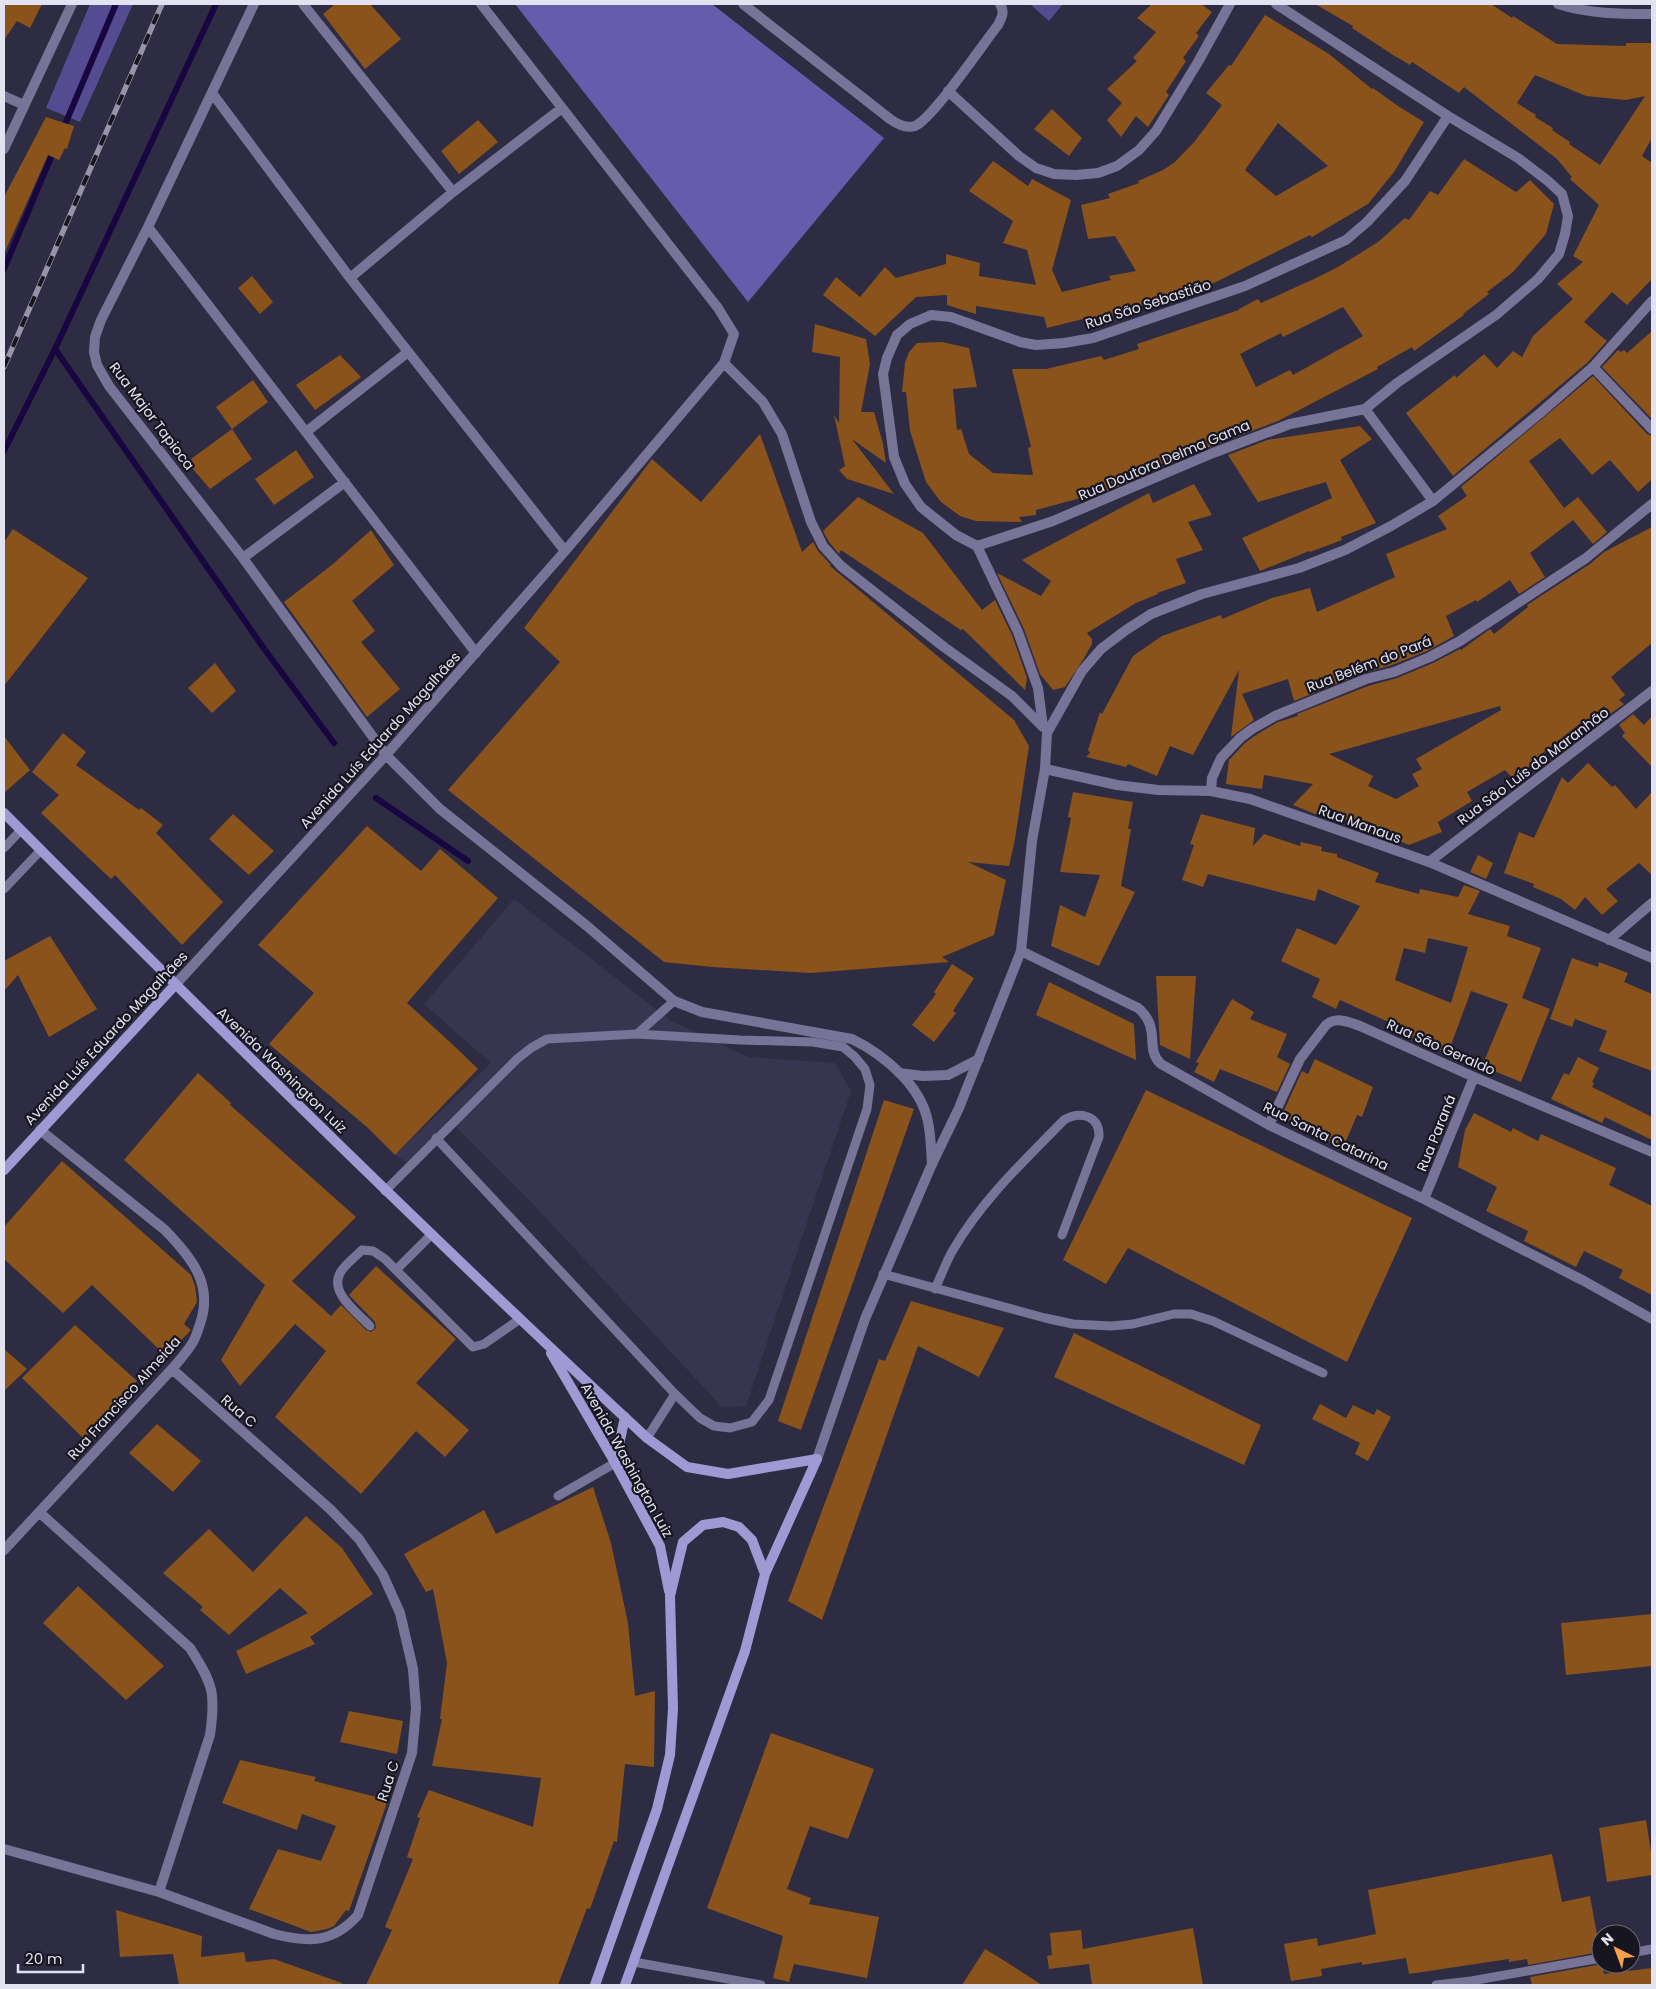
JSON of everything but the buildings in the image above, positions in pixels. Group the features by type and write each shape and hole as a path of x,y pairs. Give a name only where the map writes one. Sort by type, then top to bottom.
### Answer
{"main road":[{"name":"Avenida Washington Luiz","path":"4,813 175,985 385,1191 648,1438 687,1467 728,1474 817,1458"},
{"name":"Avenida Luís Eduardo Magalhães","path":"4,1170 175,985"},
{"name":"Avenida Washington Luiz","path":"546,1343 660,1546 670,1596"},
{"path":"615,1463 625,1417"},
{"path":"625,1985 745,1651 765,1574 817,1458"},
{"path":"595,1985 656,1809 670,1755 674,1708 670,1596 683,1542 703,1525 723,1522 739,1527 752,1540 765,1574"}],"street":[{"path":"4,149 72,4"},
{"name":"Rua Major Tapioca","path":"254,4 94,337 94,352 97,365 109,386 243,558 386,755 440,808 587,926 674,1001 702,1012 852,1039 871,1048 899,1072 917,1095 928,1120 932,1164"},
{"path":"303,4 453,192"},
{"path":"350,278 453,192 562,108 482,4"},
{"path":"743,4 897,124 907,127 915,126 925,117 948,91 998,25 1003,15 1000,4"},
{"path":"948,91 1019,156 1036,168 1054,174 1076,176 1098,173 1118,166 1140,150 1156,131 1198,62 1230,4"},
{"name":"Rua Doutora Delma Gama","path":"977,546 1053,521 1213,453 1290,424 1365,409 1397,383 1496,315 1538,279 1559,254 1568,216 1562,194 1535,169 1448,116 1276,4"},
{"path":"1558,4 1577,10 1652,14"},
{"path":"212,93 350,278 565,551"},
{"path":"4,96 24,105"},
{"name":"Avenida Luís Eduardo Magalhães","path":"175,985 386,755 565,551 724,363 734,334 718,308 562,108"},
{"name":"Rua São Sebastião","path":"977,546 956,535 921,507 905,484 894,457 883,374 887,358 897,336 910,324 931,315 951,317 1020,342 1036,344 1064,343 1093,338 1244,286 1346,240 1367,222 1405,181 1448,116"},
{"path":"148,227 476,652"},
{"path":"1045,730 1082,671 1101,650 1126,630 1151,614 1202,594 1299,568 1345,550 1432,501 1539,414 1593,367 1652,301"},
{"path":"306,432 408,352"},
{"path":"724,363 763,402 782,434 811,522 823,546 841,566 944,647 1012,696 1045,730"},
{"path":"1593,367 1652,429"},
{"path":"1365,409 1432,501"},
{"path":"243,558 345,482"},
{"name":"Rua Belém do Pará","path":"1211,791 1212,778 1222,758 1240,738 1252,729 1275,716 1366,679 1394,672 1460,642 1586,558 1652,504"},
{"path":"817,1458 865,1319 883,1274 959,1108 1021,952 1032,841 1045,769 1045,730 1038,688 1018,632 977,546"},
{"name":"Rua São Luís do Maranhão","path":"1429,862 1536,782 1652,691"},
{"name":"Rua Manaus","path":"1045,769 1117,785 1158,790 1211,791 1260,802 1429,862 1652,958"},
{"path":"1609,940 1652,902"},
{"name":"Rua Santa Catarina","path":"1021,952 1138,1008 1150,1020 1157,1060 1269,1125 1424,1199 1584,1281 1652,1320"},
{"name":"Rua São Geraldo","path":"1269,1125 1300,1059 1326,1025 1336,1020 1360,1026 1474,1077 1652,1152"},
{"path":"899,1072 923,1076 948,1075 979,1059"},
{"name":"Rua Paraná","path":"1424,1199 1474,1077"},
{"name":"Rua Francisco Almeida","path":"4,1550 172,1369 194,1341 202,1318 205,1297 200,1274 181,1247 165,1230 40,1130"},
{"name":"Rua C","path":"4,1849 159,1892 291,1938 321,1939 335,1935 348,1926 358,1915 412,1752 416,1708 413,1669 400,1613 383,1575 358,1539 330,1509 172,1369"},
{"path":"39,1512 190,1648 205,1671 213,1690 214,1710 210,1736 159,1892"}],"lane":[{"path":"4,848 21,830"},
{"path":"4,889 41,850"},
{"path":"637,1034 674,1001"},
{"path":"385,1191 436,1138 517,1060 547,1040 637,1034 812,1042 843,1047 865,1069 870,1085 867,1109 770,1400 752,1422 730,1428 714,1426 700,1418 675,1394 436,1138"},
{"path":"935,1288 952,1251 996,1190 1064,1120 1080,1114 1089,1117 1095,1123 1099,1129 1099,1137 1062,1235"},
{"path":"396,1270 431,1235"},
{"path":"370,1326 342,1297 338,1286 340,1272 362,1250 373,1251 385,1258 473,1347 484,1344 520,1319"},
{"path":"883,1274 1073,1324 1111,1326 1133,1324 1174,1314 1191,1314 1213,1321 1323,1372"},
{"path":"648,1438 675,1394"},
{"path":"558,1496 615,1463"},
{"path":"1436,1985 1471,1981 1591,1960"},
{"path":"634,1962 761,1985"}],"shaded area":[{"path":"90,4 133,4 80,122 46,108"},
{"path":"515,4 712,4 884,138 748,302"},
{"path":"1030,4 1063,4 1049,21"},
{"path":"514,899 670,1020 748,1057 835,1063 851,1091 746,1406 722,1407 532,1203 452,1123 411,1165 395,1155 491,1063 424,1004"}],"waterway":[{"path":"63,129 116,4"},
{"path":"4,451 55,349 216,4"},
{"path":"4,269 54,150"},
{"path":"55,349 265,650 334,743"},
{"path":"376,798 468,861"}],"railway":[{"path":"4,367 162,4"}]}
